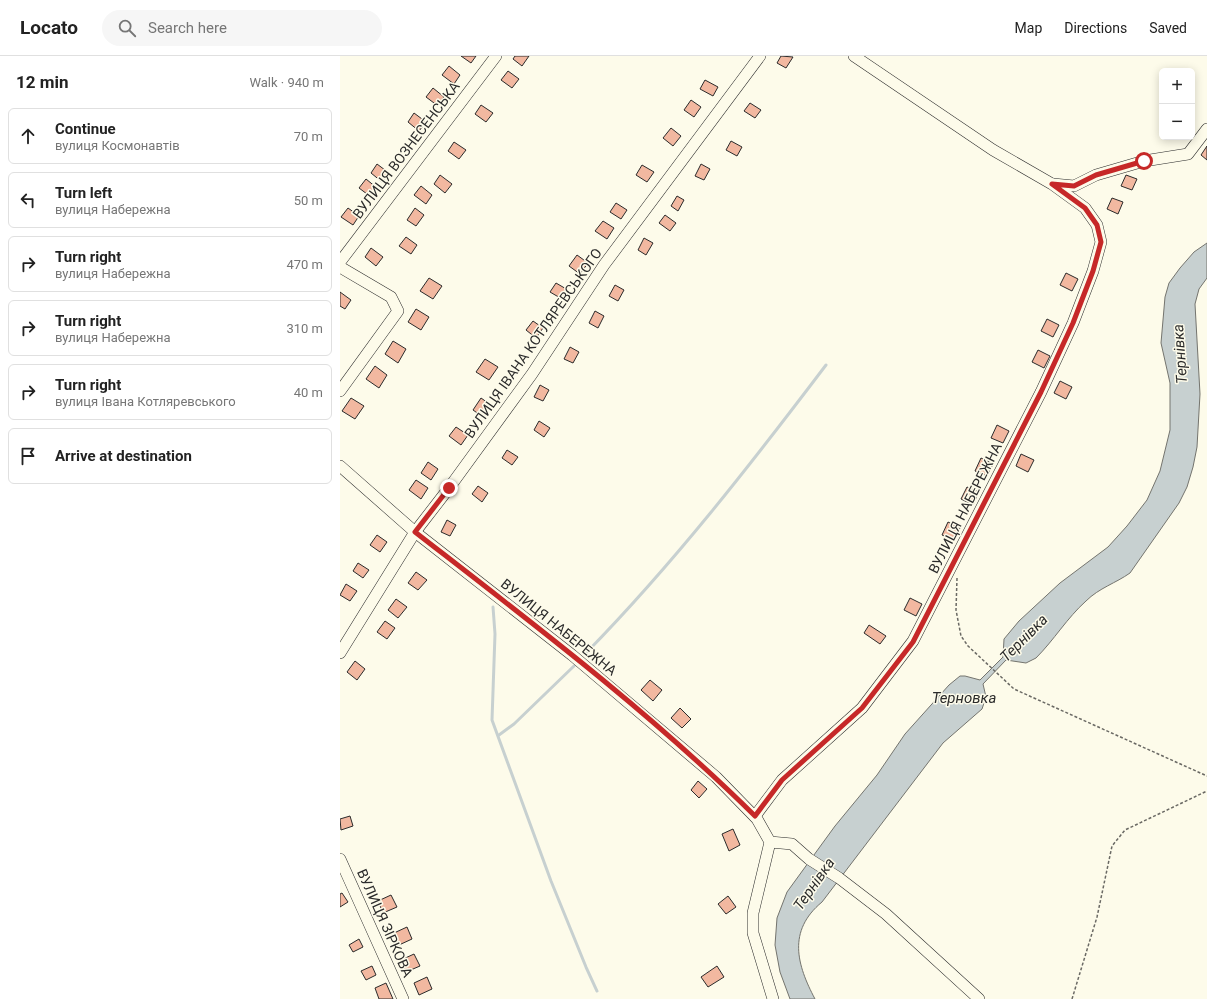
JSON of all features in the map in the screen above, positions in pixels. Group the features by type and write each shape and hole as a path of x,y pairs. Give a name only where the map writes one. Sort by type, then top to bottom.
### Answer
{"street":[{"name":"ВУЛИЦЯ ВОЗНЕСЕНСЬКА","path":"341,261 496,56"},
{"name":"ВУЛИЦЯ ІВАНА КОТЛЯРЕВСЬКОГО","path":"340,654 415,532 532,374 604,265 760,56"},
{"name":"ВУЛИЦЯ НАБЕРЕЖНА","path":"755,816 782,780 862,708 913,642 955,562 992,484 1051,371 1073,323 1093,271 1101,242 1097,225 1085,208 1052,184 993,150 854,56"},
{"path":"1052,184 1074,186 1096,175 1144,161 1188,154 1207,129"},
{"path":"340,391 398,311 391,296 341,261"},
{"name":"ВУЛИЦЯ НАБЕРЕЖНА","path":"340,466 415,532 572,655 716,777 755,816 770,842"},
{"path":"773,999 753,933 753,913 770,842 792,844 809,859 839,878 904,930 979,999"},
{"name":"ВУЛИЦЯ ЗІРКОВА","path":"340,859 403,999"}],"path":[{"path":"955,562 958,576 956,610 962,636 968,646 1009,685 1014,689 1207,776"},
{"path":"1072,999 1097,917 1112,846 1125,830 1207,791"}],"water":[{"name":"Терновка","path":"1207,243 1207,278 1199,289 1195,304 1200,394 1197,447 1187,487 1179,503 1130,573 1091,596 1036,658 1026,663 1006,660 983,684 986,697 982,709 943,743 822,902 811,913 800,936 799,949 800,961 804,974 815,999 790,999 780,972 775,945 777,918 787,892 835,826 877,775 905,734 949,685 960,676 980,680 1003,657 1004,639 1019,621 1060,583 1108,547 1127,526 1147,500 1160,471 1170,430 1170,383 1161,343 1165,297 1169,283 1180,268 1194,252"}],"building":[{"path":"461,56 476,56 471,63"},
{"path":"515,56 529,56 522,66 513,59"},
{"path":"781,56 793,57 786,68 777,63"},
{"path":"449,66 460,75 454,84 442,75"},
{"path":"508,71 519,79 512,88 501,80"},
{"path":"705,80 718,87 713,96 700,89"},
{"path":"433,88 444,97 438,106 426,97"},
{"path":"691,100 701,107 694,117 684,110"},
{"path":"750,103 761,110 755,118 744,111"},
{"path":"481,105 493,113 486,122 475,114"},
{"path":"414,113 426,122 419,131 408,122"},
{"path":"671,128 681,136 673,146 663,138"},
{"path":"731,141 742,147 737,156 726,150"},
{"path":"454,142 466,150 459,159 448,151"},
{"path":"1207,146 1207,160 1201,155"},
{"path":"377,164 389,173 382,182 371,173"},
{"path":"701,164 710,169 704,180 695,176"},
{"path":"642,165 654,172 647,182 636,175"},
{"path":"440,175 452,184 445,193 434,184"},
{"path":"1126,175 1137,179 1132,190 1121,186"},
{"path":"366,179 377,188 371,197 359,188"},
{"path":"421,186 432,195 426,204 414,195"},
{"path":"677,196 684,200 678,211 671,206"},
{"path":"1112,198 1123,202 1118,214 1107,209"},
{"path":"616,203 627,210 621,219 610,212"},
{"path":"348,208 359,216 353,225 341,217"},
{"path":"415,208 424,215 416,226 407,220"},
{"path":"665,215 676,223 670,231 659,223"},
{"path":"603,221 614,228 607,239 595,231"},
{"path":"406,237 417,245 411,254 399,246"},
{"path":"644,238 653,243 646,255 638,250"},
{"path":"371,248 383,257 376,266 365,257"},
{"path":"577,255 588,263 580,274 569,266"},
{"path":"1066,273 1078,279 1072,291 1060,285"},
{"path":"429,278 442,286 433,299 420,291"},
{"path":"556,283 568,290 562,299 550,292"},
{"path":"615,285 624,290 618,301 609,296"},
{"path":"340,292 351,300 345,309 340,306"},
{"path":"416,309 429,317 421,330 408,322"},
{"path":"595,311 604,316 598,328 589,323"},
{"path":"1047,319 1059,325 1053,337 1041,331"},
{"path":"533,321 543,328 536,338 526,330"},
{"path":"393,341 406,349 398,363 385,354"},
{"path":"570,347 579,352 573,363 564,359"},
{"path":"1038,350 1050,356 1044,368 1032,362"},
{"path":"485,359 498,367 489,380 476,372"},
{"path":"375,366 387,375 379,388 366,379"},
{"path":"1060,381 1072,387 1066,399 1054,393"},
{"path":"540,385 549,390 543,401 534,397"},
{"path":"351,398 364,406 355,419 342,411"},
{"path":"481,398 491,405 483,417 473,410"},
{"path":"539,421 550,428 544,437 534,430"},
{"path":"997,425 1009,431 1003,443 991,438"},
{"path":"456,427 468,435 461,445 449,436"},
{"path":"507,450 518,457 512,465 502,458"},
{"path":"1021,454 1034,460 1028,472 1016,466"},
{"path":"981,458 993,464 987,476 975,471"},
{"path":"428,462 438,469 431,480 421,473"},
{"path":"416,480 428,488 421,499 409,490"},
{"path":"478,486 488,493 482,502 472,494"},
{"path":"967,487 979,492 973,505 961,499"},
{"path":"447,520 456,525 450,536 441,532"},
{"path":"948,522 960,528 954,540 942,535"},
{"path":"377,535 387,542 380,552 370,545"},
{"path":"358,563 369,570 363,578 353,571"},
{"path":"416,572 427,580 418,590 408,583"},
{"path":"346,584 357,591 350,601 340,595"},
{"path":"910,598 922,604 916,616 904,610"},
{"path":"396,599 407,607 398,618 388,610"},
{"path":"385,621 395,628 387,639 377,632"},
{"path":"869,625 886,636 880,644 864,633"},
{"path":"355,661 365,669 357,680 347,672"},
{"path":"650,680 662,690 653,701 641,690"},
{"path":"680,708 691,719 682,728 671,718"},
{"path":"698,781 707,789 699,798 691,790"},
{"path":"350,816 353,826 341,830 340,819"},
{"path":"733,829 740,845 729,851 722,834"},
{"path":"342,893 348,902 340,907 340,894"},
{"path":"391,895 397,907 383,913 378,901"},
{"path":"728,896 736,907 726,914 718,904"},
{"path":"407,927 412,939 399,945 394,933"},
{"path":"359,939 363,947 353,952 349,945"},
{"path":"414,954 420,966 406,972 401,960"},
{"path":"372,966 376,975 366,980 361,971"},
{"path":"717,966 724,977 708,987 701,977"},
{"path":"427,977 432,989 419,995 414,983"},
{"path":"386,983 393,999 379,999 375,988"}],"waterway":[{"path":"587,652 650,584 711,512 826,365"},
{"path":"493,607 495,634 492,720 551,881 597,991"},
{"path":"499,735 514,724 574,666"}],"route":[{"path":"449,488 415,532 572,655 716,777 755,816 782,780 862,708 913,642 955,562 992,484 1041,392 1073,323 1093,271 1101,242 1097,225 1085,208 1052,184 1074,186 1096,175 1144,161"}],"water label":[{"name":"Тернівка","path":"1180,354"},
{"name":"Тернівка","path":"1024,638"},
{"name":"Тернівка","path":"814,884"}]}
